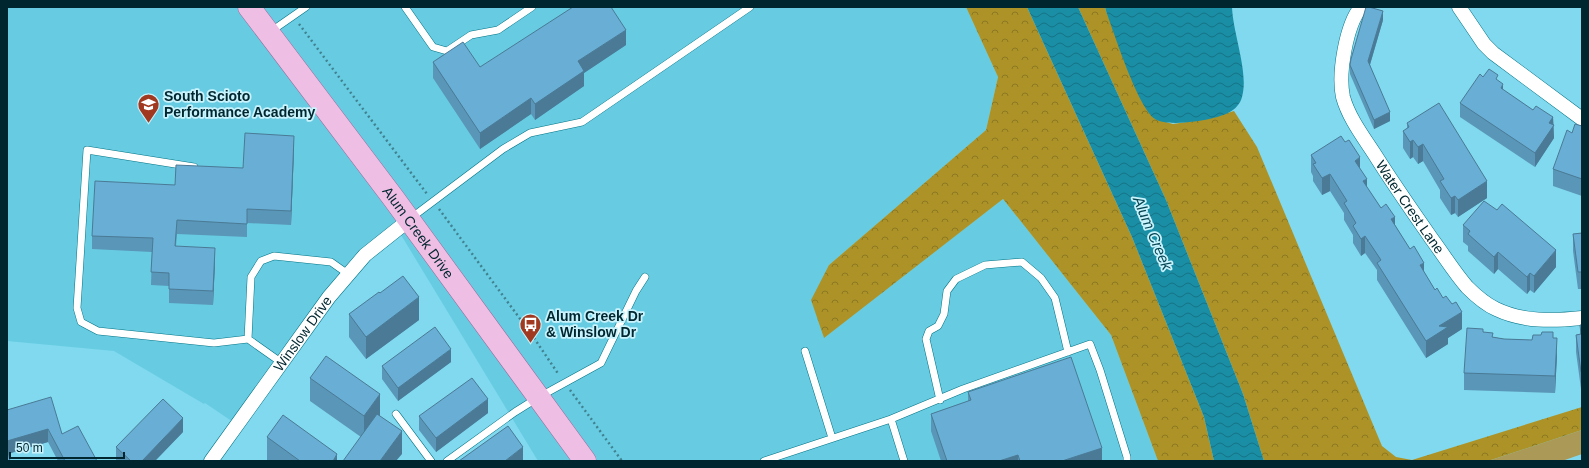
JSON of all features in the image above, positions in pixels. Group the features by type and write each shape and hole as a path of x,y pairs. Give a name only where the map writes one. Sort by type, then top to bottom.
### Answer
{"main road":[{"name":"Alum Creek Drive","path":"255,11 268,33 409,220 585,461"}],"street":[{"name":"Water Crest Lane","path":"1361,7 1356,13 1348,31 1342,75 1343,97 1351,116 1364,138 1397,189 1455,271 1469,288 1482,300 1496,309 1528,318 1559,320 1582,318"},
{"path":"1459,7 1484,44 1493,53 1582,119"},
{"name":"Winslow Drive","path":"211,461 329,297 365,255 409,220"}],"lane":[{"path":"268,33 306,7"},
{"path":"405,7 433,47 447,51 471,35 498,30 532,7"},
{"path":"409,220 503,149 530,133 582,122 750,7"},
{"path":"205,168 87,150 77,308 81,322 98,331 214,343 248,340 282,363"},
{"path":"248,340 251,277 261,261 274,256 331,262 348,274"},
{"path":"940,400 926,339 929,331 938,326 944,314 947,291 956,279 985,265 1022,262 1041,278 1055,298 1068,352"},
{"path":"447,461 515,412 601,363 636,290 645,277"},
{"path":"764,461 891,419 940,400 963,389 1090,344 1107,391 1128,461"},
{"path":"805,351 832,438"},
{"path":"396,414 431,461"},
{"path":"891,419 904,461"}],"path":[{"path":"293,16 433,201 532,335 622,461"}],"shaded area":[{"path":"7,7 966,7 998,77 986,130 829,265 823,337 1003,199 1111,335 1158,461 538,461 395,225 307,318 239,426 205,403 204,404 114,351 7,341"},
{"path":"1582,430 1582,454 1562,461 1488,461"}],"green space":[{"path":"966,7 1027,7 1132,237 1204,417 1214,461 1158,461 1111,335 1003,199 824,338 811,300 829,265 986,130 998,77"},
{"path":"1078,7 1105,7 1155,119 1173,124 1207,119 1234,111 1257,147 1382,446 1396,457 1412,460 1582,407 1582,430 1488,461 1264,461 1243,394 1166,200"}],"water":[{"name":"Alum Creek","path":"1027,7 1078,7 1166,200 1243,394 1264,461 1214,461 1204,417 1132,237"},
{"path":"1105,7 1232,7 1244,77 1244,87 1240,102 1233,110 1214,118 1181,123 1166,122 1155,119 1148,112 1141,101 1134,86"}],"building":[{"path":"573,7 611,7 626,30 578,61 584,71 535,104 531,98 480,133 433,62 463,42 480,67"},
{"path":"1366,7 1383,11 1368,61 1390,112 1374,120 1350,65"},
{"path":"1489,69 1498,75 1496,79 1503,84 1501,88 1533,110 1536,106 1553,117 1549,123 1554,125 1535,153 1460,103 1480,74 1483,77"},
{"path":"1439,103 1487,181 1458,200 1455,196 1451,198 1440,181 1444,179 1423,144 1418,147 1413,140 1410,142 1403,131 1409,127 1407,123"},
{"path":"1575,124 1582,126 1582,179 1553,169 1567,130 1572,133"},
{"path":"245,133 294,136 291,211 247,209 247,224 177,220 175,246 215,248 213,291 169,289 169,273 151,272 153,238 92,236 95,181 175,185 176,165 243,168"},
{"path":"1341,136 1345,142 1349,140 1360,157 1355,161 1367,179 1363,181 1381,208 1386,204 1395,217 1391,219 1410,249 1414,246 1424,263 1420,265 1435,290 1437,288 1443,298 1446,296 1452,304 1456,302 1462,312 1439,326 1448,327 1426,341 1377,263 1381,260 1365,236 1361,239 1353,226 1356,223 1344,203 1347,201 1330,174 1322,178 1313,164 1316,163 1311,155"},
{"path":"1484,201 1497,210 1502,204 1556,250 1534,276 1530,273 1527,277 1498,252 1494,257 1468,234 1470,231 1463,225"},
{"path":"1582,233 1582,272 1578,272 1573,234"},
{"path":"403,276 419,297 366,337 349,314"},
{"path":"1580,325 1582,325 1582,372 1576,335 1581,334"},
{"path":"435,327 451,349 398,388 382,366"},
{"path":"1467,328 1483,329 1483,332 1493,333 1492,337 1504,339 1532,340 1533,335 1541,335 1542,332 1553,332 1553,338 1557,338 1555,376 1464,373"},
{"path":"326,356 380,394 364,416 310,378"},
{"path":"1071,357 1102,448 1062,461 1020,461 1018,455 999,461 947,461 931,414 971,400 968,392"},
{"path":"472,378 488,399 436,438 419,416"},
{"path":"51,397 62,434 78,426 97,461 65,461 48,429 7,441 7,410"},
{"path":"163,399 183,418 142,461 131,461 116,447"},
{"path":"377,414 402,431 380,461 343,461"},
{"path":"283,415 337,454 333,461 300,461 267,437"},
{"path":"508,426 523,447 505,461 459,461"},
{"path":"7,447 10,461 7,461"}],"place":[{"name":"South Scioto Performance Academy","path":"148,124"},
{"name":"Alum Creek Dr & Winslow Dr","path":"531,344"}]}
